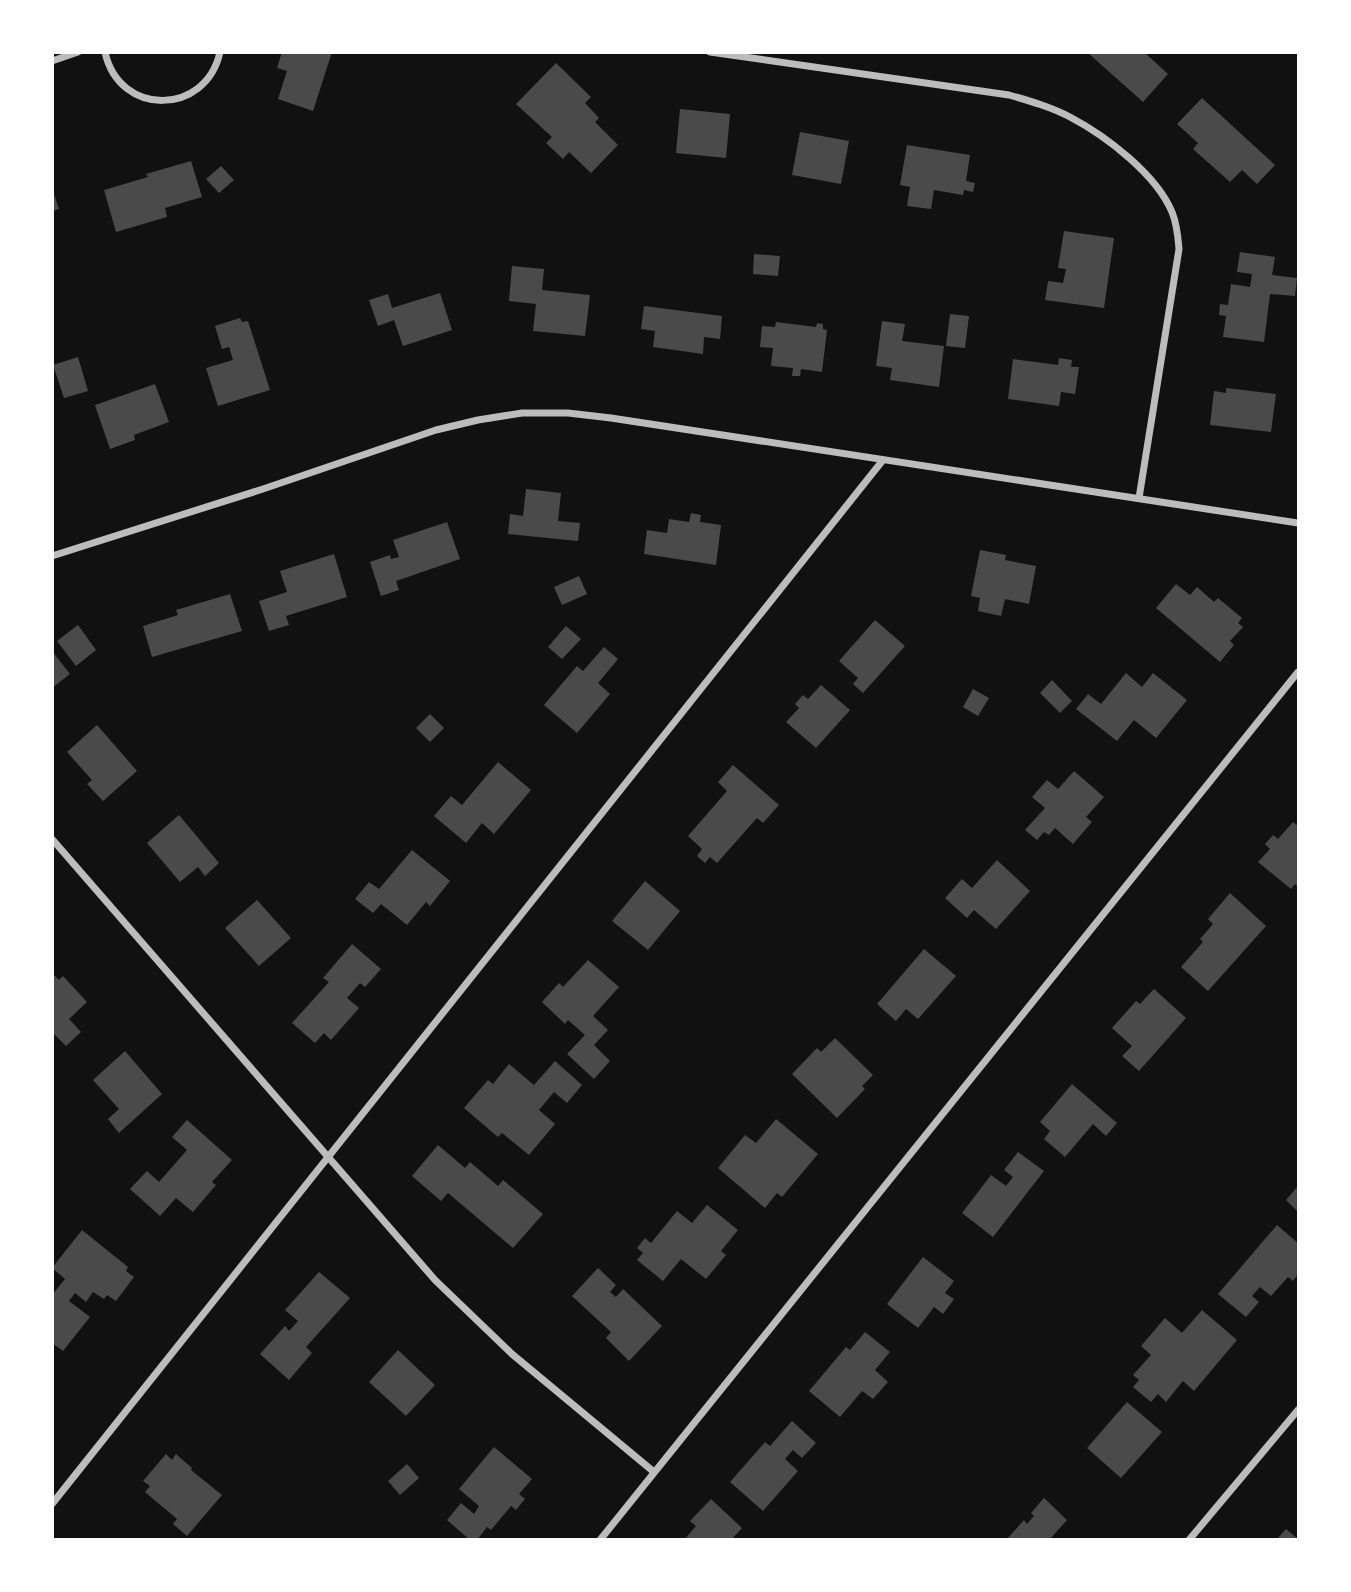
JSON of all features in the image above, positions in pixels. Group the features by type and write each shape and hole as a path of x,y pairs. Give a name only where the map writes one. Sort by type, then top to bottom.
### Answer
{"street":[{"path":"52,61 78,52"},
{"path":"105,52 110,68 125,87 135,94 158,101 182,98 203,86 211,77 220,52"},
{"path":"710,52 1009,95 1040,104 1069,117 1125,154 1162,194 1178,230 1179,249 1139,498"},
{"path":"52,556 263,489 436,430 522,413 568,413 611,418 1298,523"},
{"path":"52,1504 884,460"},
{"path":"600,1539 1298,672"},
{"path":"52,839 435,1280 512,1354 654,1472"},
{"path":"1189,1539 1298,1410"}],"building":[{"path":"282,52 332,52 313,111 278,99 287,71 277,68"},
{"path":"1087,52 1144,52 1168,74 1143,102"},
{"path":"556,63 591,97 585,103 599,118 595,122 618,145 591,173 569,152 563,159 546,143 552,137 516,104"},
{"path":"1202,98 1275,165 1257,184 1242,170 1230,182 1193,149 1198,143 1177,124"},
{"path":"680,109 730,114 726,158 676,153"},
{"path":"800,132 849,141 841,184 792,175"},
{"path":"907,145 970,155 966,181 975,183 973,192 964,190 963,195 934,190 931,209 907,206 910,187 900,185"},
{"path":"191,161 202,197 165,208 167,217 116,232 104,190"},
{"path":"221,166 234,180 219,193 206,179"},
{"path":"52,188 59,209 52,211"},
{"path":"1064,231 1114,238 1104,308 1045,300 1048,281 1063,283 1066,269 1058,268"},
{"path":"1240,252 1275,257 1272,275 1297,278 1295,296 1270,294 1264,342 1223,337 1226,316 1219,315 1220,304 1228,305 1231,284 1250,287 1252,274 1237,272"},
{"path":"754,254 780,256 778,276 753,274"},
{"path":"512,266 544,269 542,290 590,295 585,336 533,331 536,304 509,301"},
{"path":"440,293 452,330 403,346 394,320 378,326 369,300 388,294 392,308"},
{"path":"644,306 722,316 720,339 704,337 703,354 653,347 655,331 641,329"},
{"path":"950,314 969,316 965,348 946,346"},
{"path":"240,318 242,322 248,321 270,390 218,406 206,368 233,360 229,347 222,349 215,326"},
{"path":"882,321 905,324 902,341 944,346 939,387 890,380 892,368 876,366"},
{"path":"776,322 816,327 817,323 823,324 823,329 827,330 822,372 801,369 800,376 792,376 793,368 771,366 773,348 760,347 762,326 775,327"},
{"path":"78,357 88,391 64,398 53,365"},
{"path":"1059,358 1072,360 1071,367 1079,367 1075,394 1061,392 1059,406 1008,399 1013,359 1058,365"},
{"path":"155,384 169,422 134,435 135,440 110,449 95,405"},
{"path":"1226,388 1276,394 1271,432 1210,425 1214,391 1226,393"},
{"path":"526,489 561,493 558,521 580,523 578,541 508,534 510,514 523,516"},
{"path":"691,513 701,515 700,522 721,525 716,565 644,554 647,530 667,533 669,519 689,522"},
{"path":"447,522 460,559 396,581 399,590 381,596 370,562 390,555 391,559 399,557 393,540"},
{"path":"980,550 1006,555 1005,560 1036,566 1029,604 1005,599 1001,616 978,611 980,598 971,596"},
{"path":"334,554 347,597 286,616 289,625 269,631 259,601 287,592 280,571"},
{"path":"579,576 587,594 562,605 554,587"},
{"path":"1176,584 1190,595 1197,587 1214,602 1218,598 1242,618 1238,623 1243,627 1230,641 1234,645 1220,662 1156,608"},
{"path":"230,594 242,631 152,657 143,626 178,615 176,610"},
{"path":"875,620 905,646 863,693 853,684 858,678 839,661"},
{"path":"78,625 96,650 76,666 57,641"},
{"path":"566,626 581,639 562,659 548,647"},
{"path":"604,647 618,659 598,683 610,694 577,733 544,705 577,666 583,671"},
{"path":"52,651 70,674 52,688"},
{"path":"1126,673 1142,687 1153,673 1187,700 1156,738 1134,720 1117,741 1076,709 1088,694 1101,704"},
{"path":"1052,680 1072,701 1060,713 1040,693"},
{"path":"821,685 850,710 816,748 786,722 799,708 795,704 803,695 808,699"},
{"path":"973,689 989,698 978,716 963,707"},
{"path":"430,714 444,728 430,742 416,728"},
{"path":"97,725 137,771 103,801 87,784 92,780 67,752"},
{"path":"498,762 531,790 494,834 482,823 466,843 434,816 451,796 462,805"},
{"path":"733,765 779,805 763,823 757,818 717,863 710,857 705,863 697,856 702,849 688,836 727,791 718,782"},
{"path":"1074,771 1104,797 1086,817 1092,822 1073,844 1055,828 1049,835 1044,832 1037,840 1025,830 1045,808 1032,797 1047,780 1058,789"},
{"path":"179,815 219,863 205,876 198,867 180,882 147,843"},
{"path":"1293,822 1298,826 1298,887 1295,884 1291,889 1258,862 1270,849 1265,844 1273,835 1278,839"},
{"path":"412,850 450,881 430,906 426,902 407,925 381,904 373,913 355,899 369,882 379,889"},
{"path":"997,860 1030,891 996,929 974,910 967,918 945,898 962,879 972,888"},
{"path":"645,881 680,911 648,950 612,921"},
{"path":"1230,893 1266,926 1208,991 1181,967 1203,942 1200,939 1213,924 1208,919"},
{"path":"257,900 291,938 259,966 225,928"},
{"path":"352,944 381,969 365,987 360,983 347,998 359,1008 331,1040 324,1033 315,1043 292,1023 329,982 323,978"},
{"path":"924,949 956,976 918,1019 906,1009 896,1021 877,1004"},
{"path":"588,960 619,987 593,1016 608,1030 594,1045 610,1061 594,1079 567,1054 585,1035 568,1020 565,1024 542,1002 559,983 563,987"},
{"path":"52,973 59,980 63,976 87,1002 69,1019 81,1032 66,1046 52,1032"},
{"path":"1154,989 1186,1018 1139,1071 1122,1056 1132,1046 1112,1028 1136,1001 1140,1004"},
{"path":"835,1038 873,1075 862,1086 865,1089 837,1118 792,1074 817,1048 821,1052"},
{"path":"125,1051 162,1094 119,1133 108,1119 119,1109 93,1080"},
{"path":"555,1061 582,1085 567,1103 554,1092 539,1110 555,1124 529,1155 502,1133 498,1137 464,1108 488,1080 493,1084 509,1064 534,1085"},
{"path":"1072,1084 1117,1123 1106,1136 1093,1124 1065,1157 1044,1139 1050,1131 1040,1122"},
{"path":"776,1119 818,1154 782,1197 777,1193 765,1208 718,1168 745,1135 756,1143"},
{"path":"187,1120 232,1160 212,1182 216,1185 193,1212 176,1198 160,1216 130,1189 147,1171 159,1182 187,1150 172,1137"},
{"path":"438,1145 465,1168 470,1162 498,1186 503,1180 543,1214 513,1248 448,1193 441,1201 412,1176"},
{"path":"1018,1152 1044,1171 993,1237 962,1213 991,1175 1006,1186 1013,1177 1004,1170"},
{"path":"1298,1186 1298,1212 1286,1200"},
{"path":"707,1205 738,1230 721,1251 726,1255 706,1279 681,1259 663,1281 637,1260 643,1253 637,1248 645,1238 651,1243 677,1211 692,1223"},
{"path":"1277,1225 1298,1243 1298,1274 1293,1281 1288,1277 1271,1296 1260,1287 1252,1296 1259,1302 1246,1317 1218,1294"},
{"path":"82,1230 128,1267 126,1271 134,1277 116,1301 107,1295 104,1299 93,1292 86,1302 75,1293 69,1301 90,1317 63,1351 52,1343 52,1295 65,1279 52,1268"},
{"path":"923,1257 954,1281 945,1293 954,1299 943,1314 934,1307 918,1328 887,1304"},
{"path":"598,1268 616,1285 610,1292 616,1297 623,1289 662,1326 629,1361 606,1338 611,1332 572,1296"},
{"path":"319,1272 350,1298 306,1347 312,1353 289,1380 260,1354 285,1326 289,1331 298,1321 285,1310"},
{"path":"1202,1310 1237,1340 1194,1391 1183,1381 1166,1402 1158,1394 1151,1402 1133,1387 1139,1380 1133,1375 1151,1355 1141,1346 1165,1318 1182,1333"},
{"path":"865,1332 890,1352 875,1370 888,1382 873,1399 862,1391 840,1417 809,1391 846,1347 850,1350"},
{"path":"398,1350 435,1385 406,1416 369,1382"},
{"path":"1127,1402 1162,1432 1121,1478 1087,1448"},
{"path":"792,1421 816,1443 802,1458 793,1450 785,1459 798,1471 763,1511 730,1482 765,1442 770,1446"},
{"path":"494,1447 532,1479 519,1494 525,1499 516,1510 511,1506 491,1530 487,1527 477,1540 470,1540 447,1520 461,1503 474,1514 479,1506 459,1489"},
{"path":"166,1454 172,1460 176,1454 222,1495 187,1536 173,1524 177,1519 145,1492 150,1486 143,1481"},
{"path":"407,1464 419,1478 400,1495 388,1481"},
{"path":"1044,1498 1067,1520 1049,1540 1006,1540 1024,1520 1027,1524 1034,1516 1031,1513"},
{"path":"711,1499 742,1528 731,1540 684,1540 696,1526 690,1521"},
{"path":"1286,1529 1298,1539 1298,1540 1276,1540"}]}
